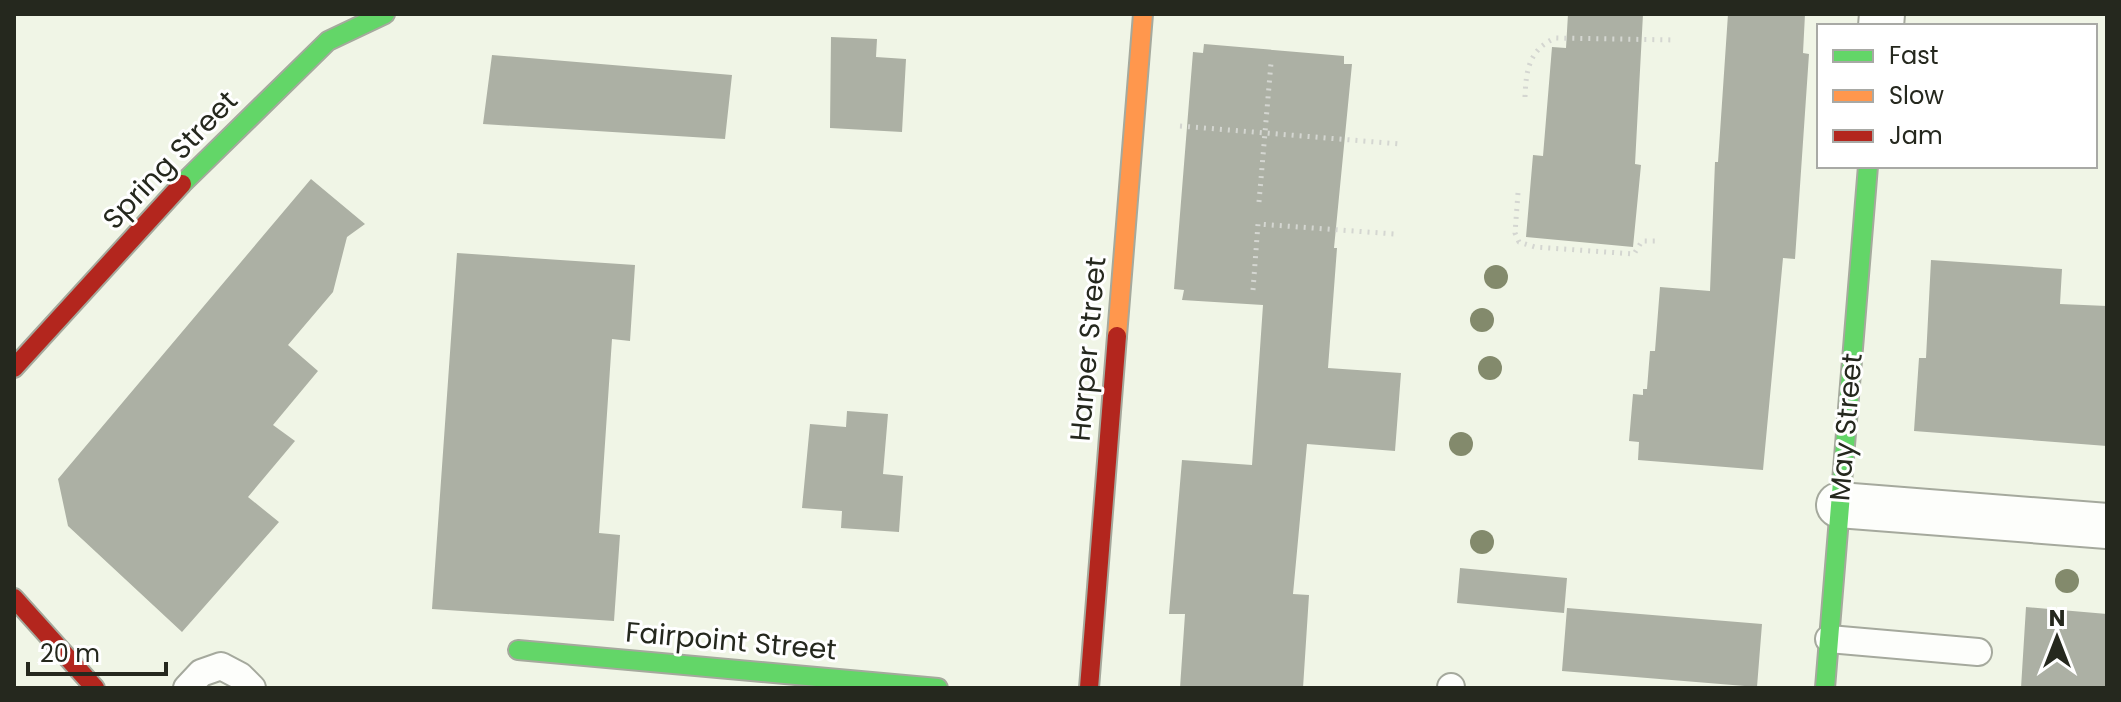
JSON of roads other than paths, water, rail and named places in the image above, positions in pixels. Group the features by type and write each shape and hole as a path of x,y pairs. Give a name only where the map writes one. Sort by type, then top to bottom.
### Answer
{"street":[{"name":"Spring Street","path":"14,368 214,149 316,51 328,41 385,14"},
{"name":"Harper Street","path":"1089,688 1143,14"},
{"name":"May Street","path":"1825,688 1868,168"},
{"path":"1839,505 2107,526"},
{"path":"14,598 95,688"},
{"name":"Fairpoint Street","path":"518,650 938,688"}],"lane":[{"path":"1829,639 1978,652"},
{"path":"187,688 201,673 221,666 240,676 252,688"}]}
